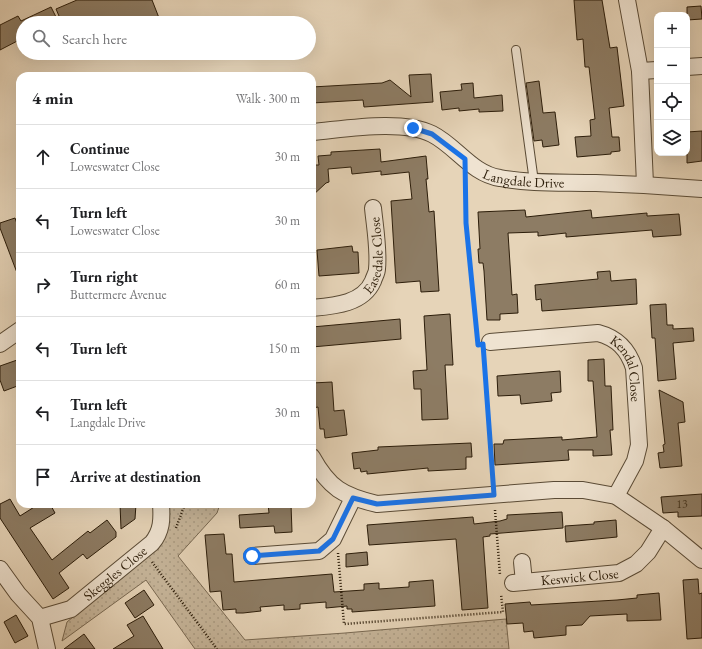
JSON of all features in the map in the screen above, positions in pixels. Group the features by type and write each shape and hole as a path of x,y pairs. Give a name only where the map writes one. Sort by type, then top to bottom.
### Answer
{"street":[{"path":"627,0 640,71 645,184"},
{"path":"690,67 702,66"},
{"path":"640,71 654,70"},
{"name":"Langdale Drive","path":"316,132 391,126 413,128 432,134 479,171 497,178 534,182 645,184 702,189"},
{"name":"Easedale Close","path":"316,308 339,305 354,300 364,294 371,285 377,271 373,208"},
{"path":"0,344 16,333"},
{"name":"Kendal Close","path":"486,343 598,333 607,336 625,348 630,356 634,368 639,445 636,462 616,496"},
{"path":"316,465 321,474 336,488 353,498 377,504 554,490 582,490 616,496 663,528 702,560"},
{"path":"252,556 319,551 333,539 353,498"},
{"name":"Skeggles Close","path":"40,618 71,609 152,542 160,533 161,508"},
{"name":"Keswick Close","path":"510,584 619,573 636,564 648,552 663,528"},
{"name":"Keswick Close","path":"510,584 522,562"},
{"path":"0,569 18,594 40,618 47,649"}],"lane":[{"path":"516,50 534,182"}],"path":[{"path":"337,532 344,624 503,612 510,584 494,495 486,343 478,345 466,223 465,159"},
{"path":"151,560 217,649"}],"shaded area":[{"path":"166,508 219,508 217,513 178,556 245,640 506,619 509,649 195,649 146,580 62,641 67,622 155,548 168,528"}],"building":[{"path":"77,0 152,0 158,16 59,16 56,9"},
{"path":"574,0 602,0 610,48 617,47 624,106 609,108 612,137 619,137 620,151 611,152 611,154 577,157 575,137 591,136 590,120 595,119 589,67 585,67 583,39 577,40"},
{"path":"701,6 702,19 690,20 690,12 687,12 687,7"},
{"path":"51,7 56,16 32,16"},
{"path":"16,17 16,42 0,50 0,25"},
{"path":"431,74 433,102 364,107 363,100 316,103 316,87 382,83 390,80 411,97 409,75"},
{"path":"539,81 543,113 555,112 559,145 543,147 542,140 534,141 526,83"},
{"path":"473,83 474,98 502,95 503,111 479,112 479,109 459,111 459,108 442,110 440,92 462,90 461,84"},
{"path":"702,131 702,161 687,163 687,156 690,156 690,132"},
{"path":"380,149 381,162 426,156 428,179 426,179 429,212 434,211 439,291 421,292 420,281 396,283 391,201 412,199 409,172 381,175 381,171 352,174 351,167 328,169 329,182 316,192 316,165 319,165 318,156 331,155 331,152"},
{"path":"525,210 526,217 591,210 592,218 647,213 647,216 679,214 681,235 653,237 652,230 566,237 566,233 538,236 538,232 508,233 512,295 517,294 518,313 500,314 500,320 487,320 483,263 479,263 478,249 480,249 478,212"},
{"path":"15,218 16,221 16,270 0,228 0,223"},
{"path":"352,246 353,252 358,252 359,273 319,276 317,250"},
{"path":"610,271 611,281 636,279 637,304 542,311 541,299 536,300 535,285 598,279 597,272"},
{"path":"666,304 667,325 673,325 673,329 693,328 694,341 673,343 676,379 658,381 655,338 652,338 650,305"},
{"path":"450,314 453,365 445,365 448,419 422,420 421,389 414,389 413,371 427,370 424,316"},
{"path":"400,319 401,339 316,347 316,327"},
{"path":"604,359 605,386 611,386 613,430 610,430 612,455 593,456 593,450 568,450 569,460 495,465 494,444 503,444 504,440 562,437 562,440 597,437 593,381 588,381 588,360"},
{"path":"16,360 16,386 4,391 0,380 0,366"},
{"path":"560,371 561,392 551,393 552,401 521,404 520,395 498,396 497,376"},
{"path":"332,382 334,411 344,410 347,435 325,438 324,429 320,429 318,407 316,407 316,383"},
{"path":"659,390 683,402 685,422 678,423 682,466 660,468 658,453 664,452 663,445 665,444"},
{"path":"471,443 472,457 466,457 466,469 428,471 428,468 367,474 367,471 361,472 360,468 354,469 352,453 378,450 378,447"},
{"path":"702,494 702,516 678,517 678,512 663,513 661,497"},
{"path":"10,499 20,516 33,508 52,508 55,513 30,528 52,560 88,531 90,533 107,520 116,532 116,537 87,559 83,554 59,573 69,588 53,599 0,518 0,504"},
{"path":"120,508 136,508 135,519 121,529"},
{"path":"268,508 291,508 292,532 275,533 274,526 240,528 239,515 269,513"},
{"path":"562,512 563,528 490,534 490,536 483,537 488,608 462,610 456,539 369,545 367,525 473,517 474,524 500,521 507,519 507,515"},
{"path":"616,520 617,537 566,542 565,526 594,524 594,522"},
{"path":"224,534 226,554 232,554 234,582 332,574 334,592 364,590 364,584 379,583 379,589 409,587 409,582 433,580 435,606 352,612 352,609 347,609 347,606 326,608 326,602 300,604 300,609 284,610 284,605 260,607 261,611 243,613 236,613 236,609 223,610 221,591 210,592 205,535"},
{"path":"367,552 368,565 346,567 346,554"},
{"path":"698,579 699,594 702,593 702,638 687,639 683,580"},
{"path":"144,590 154,605 135,618 125,603"},
{"path":"659,593 661,620 627,621 627,614 590,616 582,625 566,626 566,635 534,638 533,631 524,632 523,623 507,624 505,604 530,602 531,605 617,600 637,598 637,595"},
{"path":"16,615 28,636 15,643 4,622"},
{"path":"143,616 163,649 113,649 134,636 127,625"},
{"path":"84,634 95,649 64,649"}],"route":[{"path":"252,556 312,553 319,551 327,546 333,539 353,498 377,504 494,495 483,344 478,345 466,223 465,159 450,146 432,134 413,128"}]}
